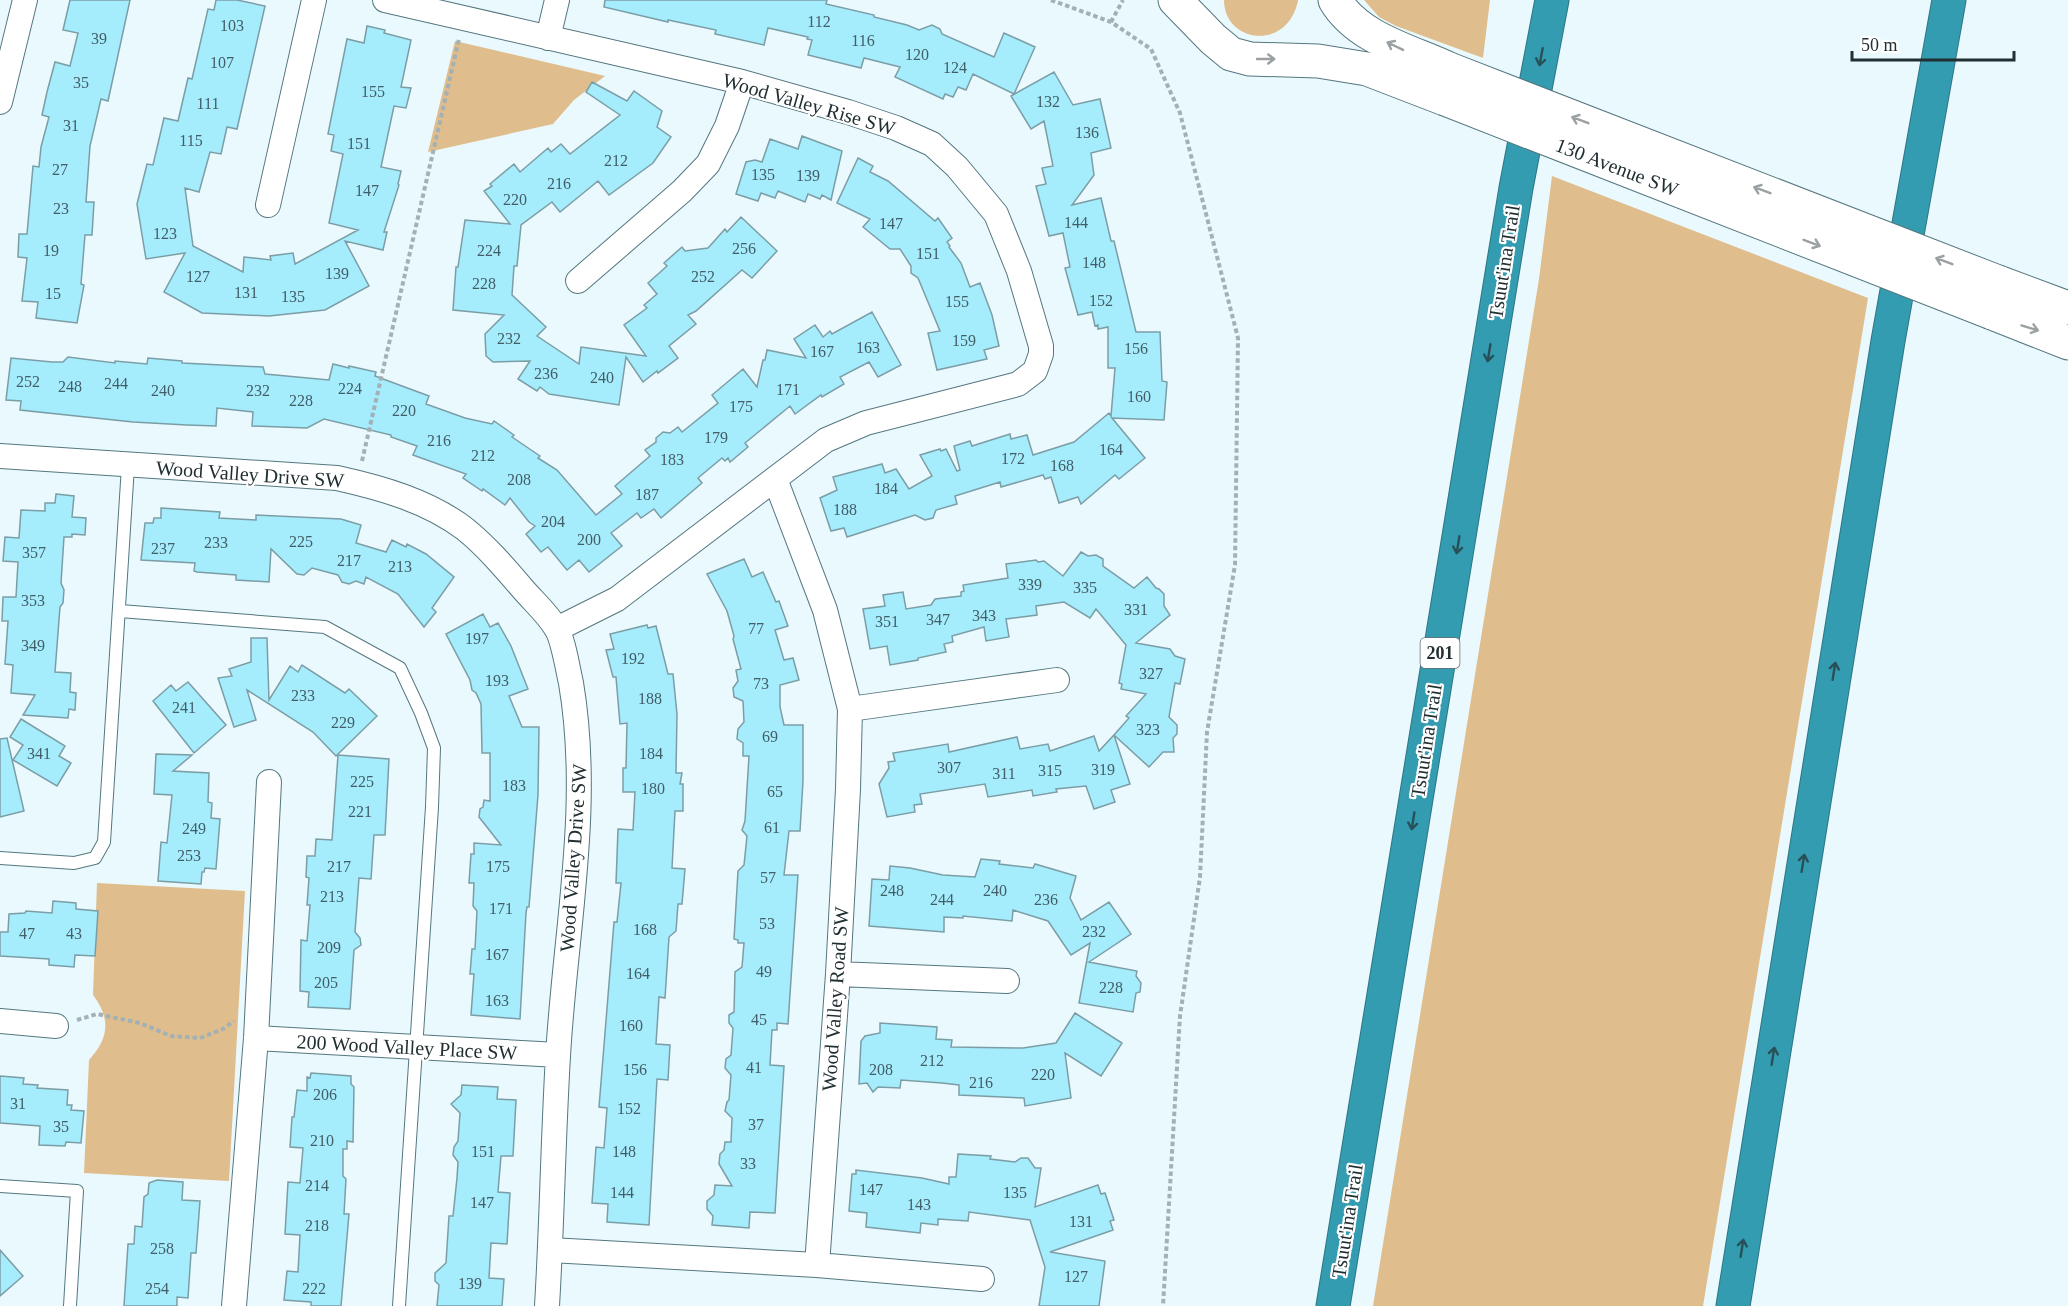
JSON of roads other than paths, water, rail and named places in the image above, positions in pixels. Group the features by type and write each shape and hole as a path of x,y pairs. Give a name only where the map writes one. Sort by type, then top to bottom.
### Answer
{"highway":[{"name":"Tsuut'ina Trail","path":"1333,1306 1515,188 1552,0"},
{"path":"1733,1306 1888,341 1949,0"}],"main road":[{"name":"130 Avenue SW","path":"1175,0 1213,39 1232,54 1250,59 1302,60 1349,65 1447,84 2068,308"},
{"path":"1200,0 1202,16 1213,39"},
{"name":"130 Avenue SW","path":"1335,0 1350,20 1401,48 1447,84 2068,343"}],"street":[{"path":"0,102 25,0"},
{"path":"268,205 314,0"},
{"name":"Wood Valley Rise SW","path":"385,0 742,82 848,112 896,128 932,144 957,167 996,214 1019,271 1041,346 1039,363 1035,370 1018,384 851,428 826,440 617,599 557,629"},
{"path":"548,38 557,0"},
{"path":"578,281 682,191 708,164 727,126 742,82"},
{"name":"Wood Valley Drive SW","path":"0,456 337,478 405,497 440,513 465,529 487,549 557,629 568,669 576,715 580,762 579,813 558,1055 547,1306"},
{"name":"Wood Valley Road SW","path":"776,479 825,610 850,709 838,974 816,1265"},
{"path":"850,709 1057,680"},
{"path":"234,1306 256,1038 269,782"},
{"path":"838,974 1007,981"},
{"path":"0,1021 56,1026"},
{"name":"200 Wood Valley Place SW","path":"256,1038 558,1055"},
{"path":"551,1250 816,1265 982,1280"}],"lane":[{"path":"0,858 74,863 95,858 104,842 129,466"},
{"path":"120,611 325,627 400,668 421,713 434,748 399,1306"},
{"path":"0,1186 77,1191 70,1306"}]}
